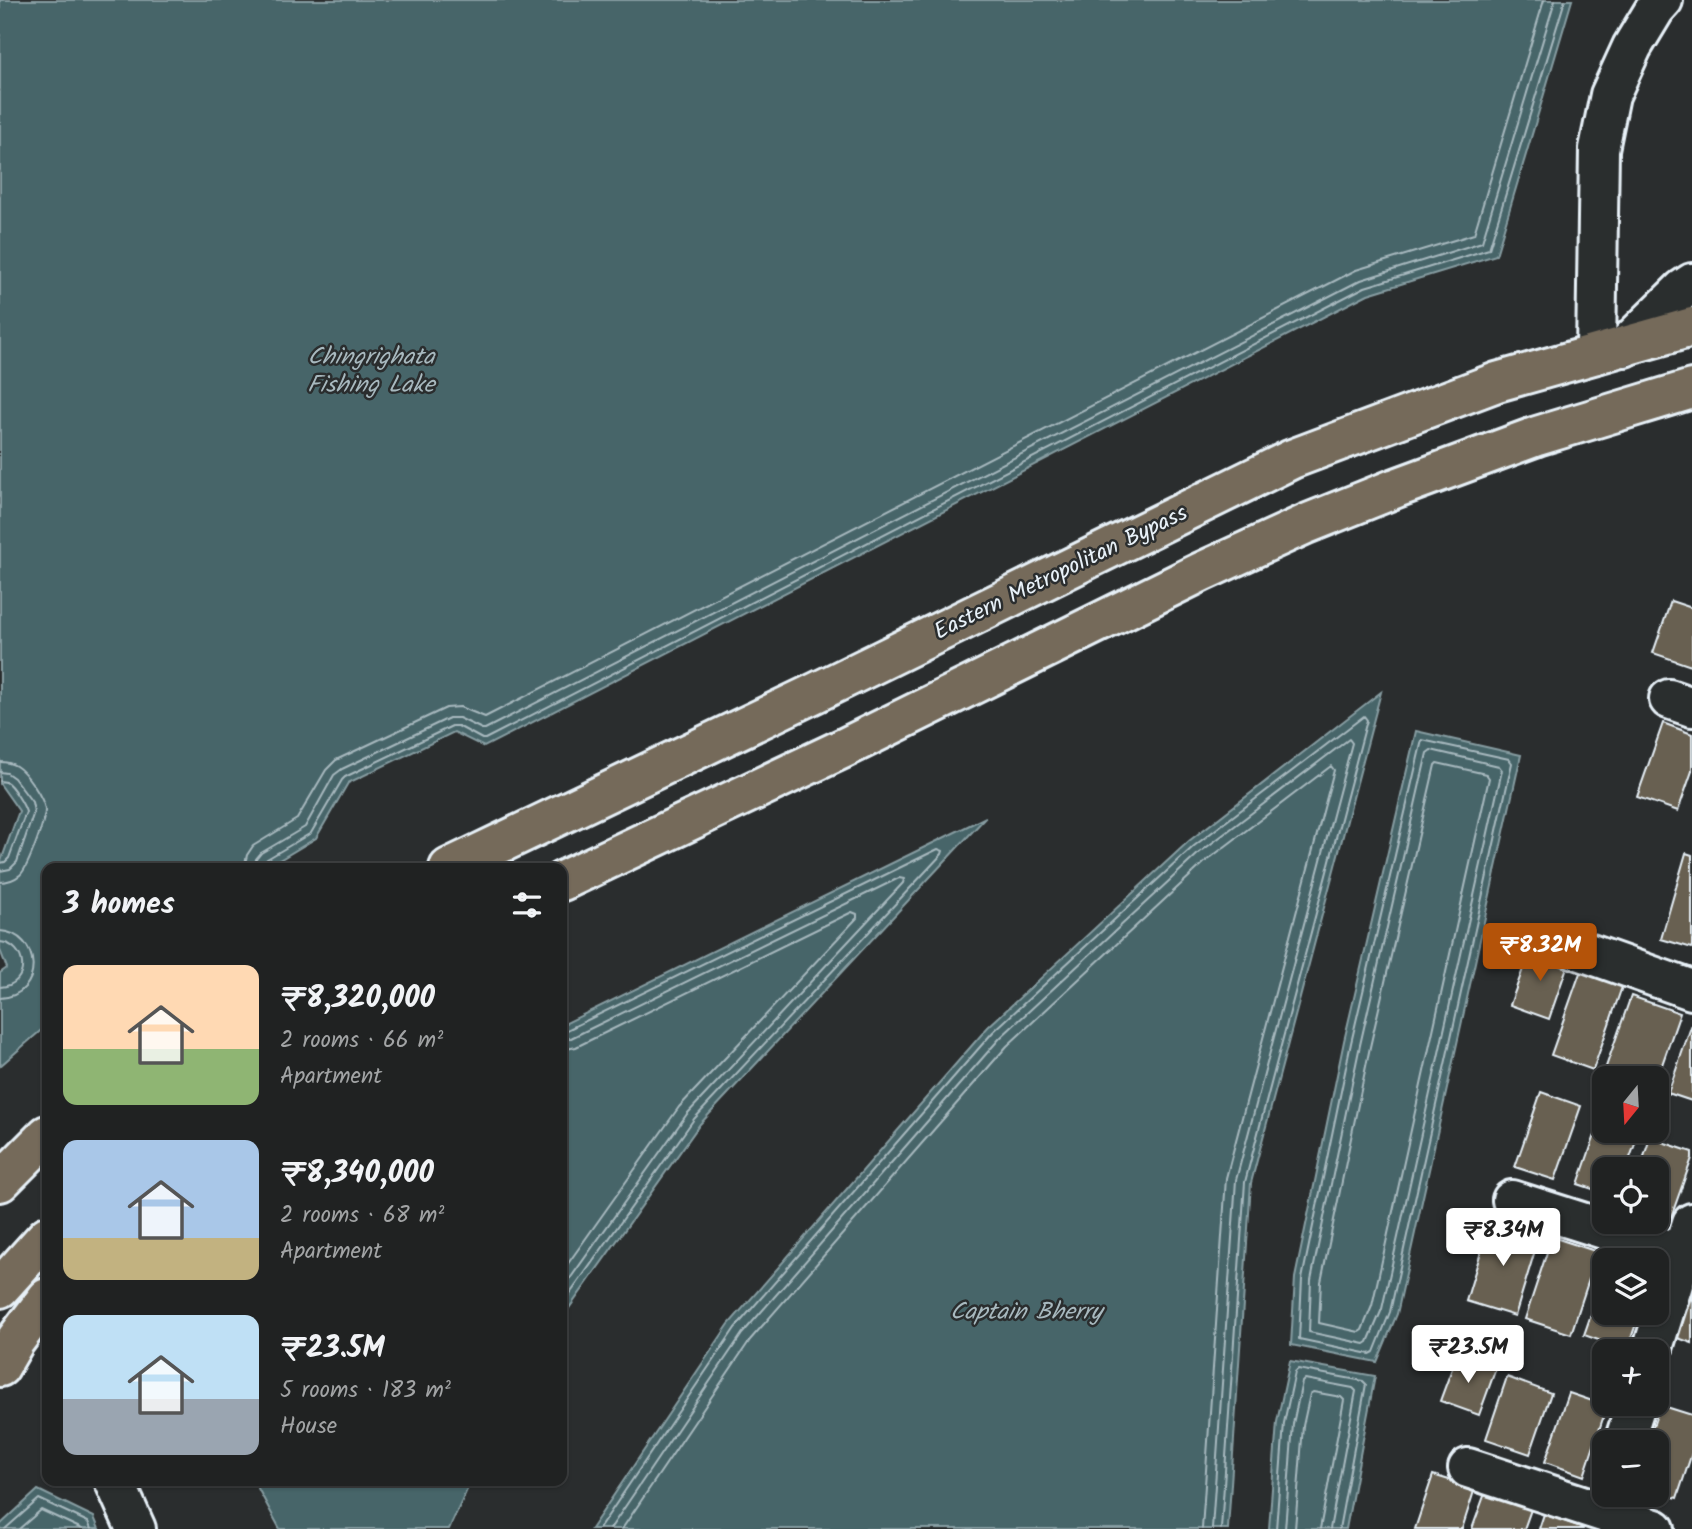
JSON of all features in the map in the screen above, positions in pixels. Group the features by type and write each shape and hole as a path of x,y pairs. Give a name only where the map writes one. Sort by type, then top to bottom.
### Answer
{"main road":[{"name":"Eastern Metropolitan Bypass","path":"459,863 1293,459 1497,382 1692,327"},
{"path":"567,879 1306,524 1537,436 1692,389"},
{"path":"0,1182 42,1140"},
{"path":"0,1288 42,1242"},
{"path":"0,1367 15,1341 42,1305"}],"street":[{"path":"1610,350 1599,149 1610,95 1632,47 1663,0"},
{"path":"1610,350 1692,283"},
{"path":"1564,945 1692,990"},
{"path":"1512,1200 1689,1245 1656,1339"},
{"path":"1468,1468 1592,1500"},
{"path":"117,1486 136,1529"},
{"path":"1613,1507 1655,1529"}],"water":[{"name":"Chingrighata Fishing Lake","path":"0,0 1572,0 1496,255 1368,294 484,747 454,732 348,783 316,838 274,863 42,863 42,1029 0,1066 0,973 7,968 0,950 0,864 19,811 0,784"},
{"name":"Captain Bherry","path":"1381,692 1251,1183 1228,1529 591,1529 729,1324 988,1027 1189,841"},
{"path":"1416,731 1521,755 1397,1314 1377,1362 1291,1345 1295,1278 1344,1041"},
{"path":"986,817 700,1124 567,1311 567,1023"},
{"path":"1290,1361 1375,1376 1346,1529 1269,1529 1277,1422"},
{"path":"257,1486 469,1486 449,1529 280,1529"},
{"path":"38,1490 94,1517 99,1529 0,1529 0,1525"}],"building":[{"path":"1671,601 1692,608 1691,666 1653,653"},
{"path":"1663,723 1692,734 1692,771 1678,811 1637,797"},
{"path":"1686,853 1692,855 1692,948 1661,939"},
{"path":"1531,947 1569,961 1549,1019 1510,1005"},
{"path":"1581,970 1623,984 1592,1070 1551,1055"},
{"path":"1631,996 1680,1013 1662,1066 1606,1066"},
{"path":"1692,1024 1692,1101 1670,1094"},
{"path":"1541,1092 1581,1106 1555,1180 1515,1167"},
{"path":"1592,1143 1635,1143 1630,1157 1592,1157 1592,1189 1578,1184"},
{"path":"1648,1143 1665,1143 1692,1152 1671,1217 1669,1157 1644,1157"},
{"path":"1491,1219 1540,1234 1515,1316 1466,1301"},
{"path":"1552,1237 1592,1250 1592,1270 1571,1334 1525,1319"},
{"path":"1692,1287 1692,1343 1672,1336"},
{"path":"1592,1312 1592,1325 1636,1325 1631,1339 1595,1339 1584,1335"},
{"path":"1457,1355 1496,1368 1479,1415 1440,1401"},
{"path":"1507,1377 1551,1393 1530,1454 1486,1439"},
{"path":"1569,1393 1592,1401 1592,1416 1604,1416 1599,1430 1592,1430 1592,1452 1584,1476 1545,1462"},
{"path":"1669,1408 1692,1415 1692,1453 1677,1498 1669,1496 1669,1430 1652,1430 1656,1416 1669,1416"},
{"path":"1433,1475 1475,1488 1462,1529 1415,1529"},
{"path":"1488,1485 1534,1501 1524,1529 1472,1529"},
{"path":"1544,1514 1584,1528 1539,1529"}]}
